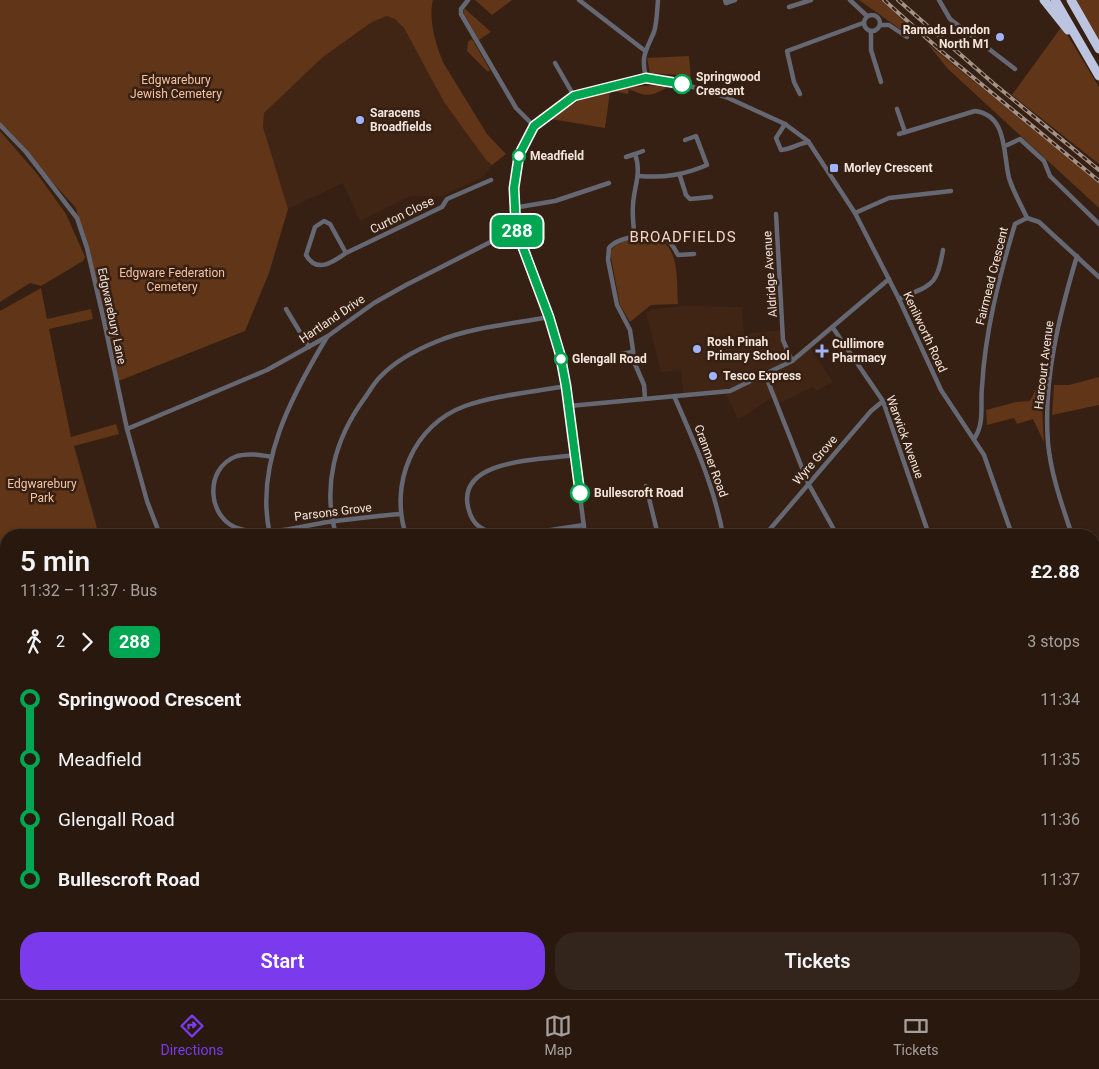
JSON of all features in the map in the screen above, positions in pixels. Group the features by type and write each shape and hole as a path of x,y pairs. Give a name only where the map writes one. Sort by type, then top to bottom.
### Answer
{"highway":[{"path":"1044,0 1054,16 1076,39"},
{"path":"1056,0 1076,39 1099,76"},
{"path":"1071,0 1099,50"}],"street":[{"path":"468,0 461,9 461,14 516,108 534,126"},
{"path":"579,0 644,50"},
{"path":"646,78 643,62 644,50 654,30 658,1 664,0"},
{"path":"725,0 726,2 735,0"},
{"path":"789,7 811,0"},
{"path":"850,0 867,16"},
{"path":"939,0 950,18 1014,69"},
{"path":"867,16 873,15 878,17 880,25 877,30 872,32"},
{"path":"800,94 794,82 787,51 863,23 867,16"},
{"path":"863,23 867,30 872,32"},
{"path":"880,25 889,25 907,38"},
{"path":"872,32 871,50 881,82"},
{"path":"555,63 574,96"},
{"path":"584,529 566,386 549,317 516,229 514,208 517,162 534,126 574,96 646,78 673,81 726,97 784,124 809,142"},
{"path":"897,110 905,132"},
{"path":"899,134 975,111 983,112 998,126 1005,146 1009,178 1027,218 1039,222 1099,277"},
{"name":"Edgwarebury Lane","path":"0,124 26,152 77,218 102,312 127,429 147,502 158,529"},
{"path":"784,124 776,138 781,150 793,149 801,143 809,142"},
{"path":"639,176 657,178 680,176 707,165 696,136 685,140"},
{"path":"1005,146 1020,139 1044,161 1050,176 1099,224"},
{"name":"Kenilworth Road","path":"809,142 855,213 900,299 941,390 974,439 990,470 1010,529"},
{"path":"626,157 643,151"},
{"path":"634,236 633,206 639,176 635,154"},
{"path":"680,176 686,195 690,198 711,197"},
{"name":"Curton Close","path":"346,253 330,224 324,221 315,227 306,256 314,265 324,266 346,253 442,207 447,199 491,180"},
{"path":"514,208 555,201 609,184"},
{"path":"855,213 889,198 951,192"},
{"name":"Aldridge Avenue","path":"776,214 784,340 792,360"},
{"name":"Fairmead Crescent","path":"974,439 981,429 982,386 987,339 1001,270 1015,224 1027,218"},
{"name":"Hartland Drive","path":"127,429 211,395 309,347 328,336 374,303 516,229"},
{"path":"645,398 644,385 632,352 630,330 617,304 608,260 612,244 634,236 661,236 670,242 678,255 694,254"},
{"path":"900,299 933,284 939,274 943,250"},
{"name":"Harcourt Avenue","path":"1070,529 1052,468 1048,442 1048,404 1057,330 1077,256"},
{"path":"569,406 730,391 792,360 890,279"},
{"path":"286,309 309,347"},
{"path":"334,529 332,521 331,480 334,461 343,434 353,414 380,377 413,353 438,340 461,333 549,317"},
{"name":"Warwick Avenue","path":"833,328 883,401 927,529"},
{"path":"270,529 267,508 268,475 272,457 289,407 328,336"},
{"path":"605,357 632,352"},
{"path":"764,374 808,482 834,529"},
{"path":"404,529 400,514 400,489 404,469 414,449 426,432 445,417 463,407 487,400 566,386"},
{"name":"Cranmer Road","path":"674,396 705,468 715,497 722,529"},
{"name":"Wyre Grove","path":"770,529 808,482 871,411 883,401"},
{"name":"Parsons Grove","path":"241,529 225,521 214,501 216,476 223,466 237,456 253,454 272,457"},
{"path":"482,529 479,528 470,513 467,492 477,477 486,470 500,466 575,455"},
{"path":"646,486 657,529"},
{"name":"Parsons Grove","path":"291,529 332,521 400,514"},
{"path":"557,529 584,525"}],"shaded area":[{"name":"Saracens Broadfields","path":"387,16 395,19 404,28 444,102 486,160 492,165 484,176 443,196 411,196 360,221 343,183 288,209 263,127 264,113 323,57 372,22"},
{"path":"686,306 742,307 744,334 785,330 785,341 792,360 810,348 833,382 816,391 813,387 778,404 774,396 738,420 726,394 729,392 690,395 684,398 681,370 661,372 646,313 652,309"}],"green space":[{"path":"0,0 433,0 431,16 438,50 444,64 487,134 506,154 492,165 486,160 444,102 404,28 395,19 387,16 372,22 323,57 264,113 263,127 288,209 269,273 245,331 116,382 76,208 0,125"},
{"path":"475,0 512,0 492,15"},
{"path":"859,0 881,0 910,27 900,29"},
{"path":"1073,0 1099,0 1099,44"},
{"path":"464,8 491,32 479,40 464,14"},
{"path":"1062,26 1099,87 1099,164 1012,95"},
{"path":"472,39 490,70 488,72 467,51 468,42"},
{"path":"928,44 1099,183 1099,208 947,68"},
{"path":"689,56 691,80 679,75 650,73 647,58"},
{"path":"673,84 661,91 647,95 629,89 628,94 613,91 630,87"},
{"path":"610,91 605,128 551,119 578,101"},
{"path":"0,131 38,175 66,214 85,257 83,261 41,286 30,283 0,302"},
{"path":"654,238 663,242 673,256 677,275 678,304 651,305 630,322 620,305 610,252 618,244 624,242 635,239"},
{"name":"Edgwarebury Park","path":"41,288 47,319 91,309 93,319 49,329 71,437 116,424 119,434 74,446 97,529 0,529 0,311"},
{"path":"1099,377 1099,405 1052,415 1054,385 1069,385"},
{"path":"1041,379 1044,380 1042,405 1044,442 1033,419 1017,424 1014,418 987,425 986,410 1016,402 1030,401"}],"railway":[{"path":"884,0 941,51 1099,181"},
{"path":"898,0 993,83 1099,170"}],"bus line":[{"name":"288","path":"580,493 560,354 549,317 516,229 514,188 519,155 534,126 552,110 574,96 646,78 682,84"}],"place":[{"name":"Ramada London North M1","path":"1000,37"},
{"name":"Springwood Crescent","path":"682,84"},
{"name":"Saracens Broadfields","path":"360,120"},
{"name":"Meadfield","path":"519,156"},
{"name":"Morley Crescent","path":"834,168"},
{"name":"Rosh Pinah Primary School","path":"697,349"},
{"name":"Cullimore Pharmacy","path":"822,351"},
{"name":"Glengall Road","path":"561,359"},
{"name":"Tesco Express","path":"713,376"},
{"name":"Bullescroft Road","path":"580,493"}],"district":[{"name":"BROADFIELDS","path":"683,237"}],"park label":[{"name":"Edgwarebury Jewish Cemetery","path":"176,87"},
{"name":"Edgware Federation Cemetery","path":"172,280"}]}
